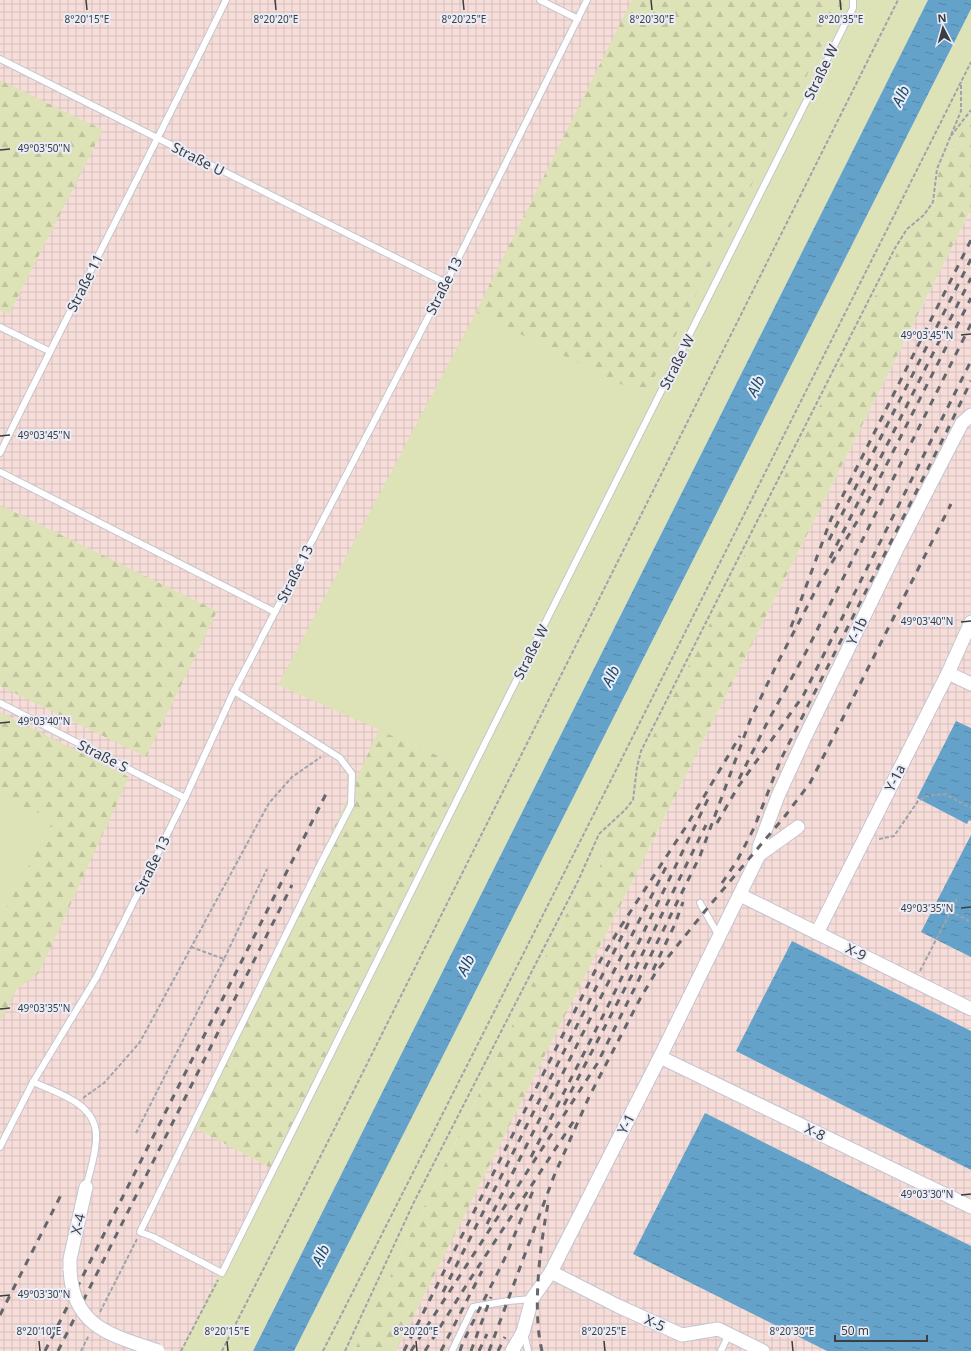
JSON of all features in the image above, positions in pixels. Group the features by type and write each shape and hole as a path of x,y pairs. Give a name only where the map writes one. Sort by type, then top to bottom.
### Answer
{"street":[{"name":"Y-1b","path":"740,895 759,855 759,847 776,803 804,739 898,547 962,423 971,414"},
{"name":"Y-1a","path":"817,933 948,672 971,622"},
{"path":"948,672 971,684"},
{"name":"Y-1b","path":"759,855 798,827"},
{"name":"X-9","path":"740,895 971,1009"},
{"name":"Y-1","path":"512,1351 523,1332 532,1299 551,1272 740,895"},
{"name":"X-8","path":"660,1057 971,1207"},
{"name":"X-4","path":"86,1187 70,1259 70,1280 75,1298 88,1319 97,1326 117,1337 158,1351"},
{"name":"X-5","path":"551,1272 618,1306 682,1335 718,1329 763,1351"}],"lane":[{"name":"Straße 11","path":"0,453 171,113 226,0"},
{"path":"540,0 578,19"},
{"name":"Straße 13","path":"0,1147 33,1082 96,978 185,798 234,691 446,283 587,0"},
{"name":"Straße W","path":"222,1273 495,723 850,15 853,8 853,0"},
{"name":"Straße U","path":"0,59 446,283"},
{"path":"0,327 50,351"},
{"path":"0,472 275,612"},
{"path":"222,1273 153,1237 140,1232 321,862 351,805 352,774 340,758 234,691"},
{"name":"Straße S","path":"0,703 185,798"},
{"path":"700,903 720,936"},
{"name":"X-4","path":"33,1082 77,1102 84,1107 90,1115 95,1127 96,1136 86,1187"},
{"path":"452,1351 473,1307 508,1301 532,1299"},
{"path":"523,1332 528,1351"},
{"path":"721,1351 729,1334"}],"path":[{"path":"222,1351 898,0"},
{"path":"323,1351 971,62"},
{"path":"345,1351 414,1202 578,881 599,834 625,810 633,800 637,767 641,751 830,374 895,248 907,229 924,215 933,202 937,169 961,111 961,81"},
{"path":"950,138 971,110"},
{"path":"77,1102 104,1083 140,1042 269,803 292,777 320,758 340,758"},
{"path":"864,839 874,840 894,836 918,801 927,796 945,794 971,808"},
{"path":"136,1133 268,869"},
{"path":"915,981 957,899"},
{"path":"950,911 970,921"},
{"path":"192,946 224,959"},
{"path":"100,1314 140,1232"},
{"path":"181,1351 222,1273"},
{"path":"81,1351 89,1334"}],"shaded area":[{"path":"0,0 868,0 191,1351 0,1351"},
{"path":"971,209 971,1351 396,1351 444,1255"}],"green space":[{"path":"632,0 845,0 645,396 476,312"},
{"path":"845,0 928,0 253,1351 181,1351 466,768 278,685 476,312 645,396"},
{"path":"971,9 971,116 938,173 935,205 908,231 641,760 636,801 603,837 600,867 592,877 579,888 354,1351 294,1351"},
{"path":"0,80 103,130 9,314 0,310"},
{"path":"971,116 971,209 396,1351 354,1351 579,888 597,872 600,867 603,837 636,801 641,760 908,231 935,205 938,173"},
{"path":"0,505 217,611 146,757 0,686"},
{"path":"0,712 129,777 39,973 16,990 0,1022 0,920 54,819 0,798"},
{"path":"379,730 466,768 271,1168 195,1128"},
{"path":"0,798 54,819 0,920"}],"water":[{"name":"Alb","path":"928,0 971,0 971,9 294,1351 253,1351"},
{"path":"956,721 971,728 971,821 969,820 967,824 917,798"},
{"path":"971,835 971,957 921,932"},
{"path":"792,941 971,1031 971,1170 736,1051"},
{"path":"705,1113 971,1246 971,1351 827,1351 633,1254"}],"railway":[{"path":"791,627 831,519 971,240"},
{"path":"829,540 971,259"},
{"path":"830,558 971,278"},
{"path":"411,1351 597,1064 700,856 751,718 777,664 820,582 861,515 971,298"},
{"path":"739,779 767,723 806,652 971,324"},
{"path":"717,823 738,787 803,696 971,361"},
{"path":"722,883 737,861 754,828 781,759 971,381"},
{"path":"489,1351 554,1176 589,1097 641,997 656,972 785,816 810,783 951,504"},
{"path":"404,1351 600,961 687,825 740,736"},
{"path":"45,1351 326,794"},
{"path":"531,1157 607,1008 708,799"},
{"path":"564,1105 634,971 706,825"},
{"path":"487,1224 669,861"},
{"path":"58,1351 292,885"},
{"path":"653,970 675,924 683,902"},
{"path":"443,1292 629,922"},
{"path":"425,1351 575,1119"},
{"path":"460,1351 463,1342 504,1260 533,1191"},
{"path":"0,1315 61,1195"},
{"path":"542,1351 539,1335 537,1298 542,1239 548,1204"},
{"path":"441,1351 482,1271"},
{"path":"471,1351 491,1297"},
{"path":"479,1351 487,1334"},
{"path":"498,1351 505,1337"}]}
